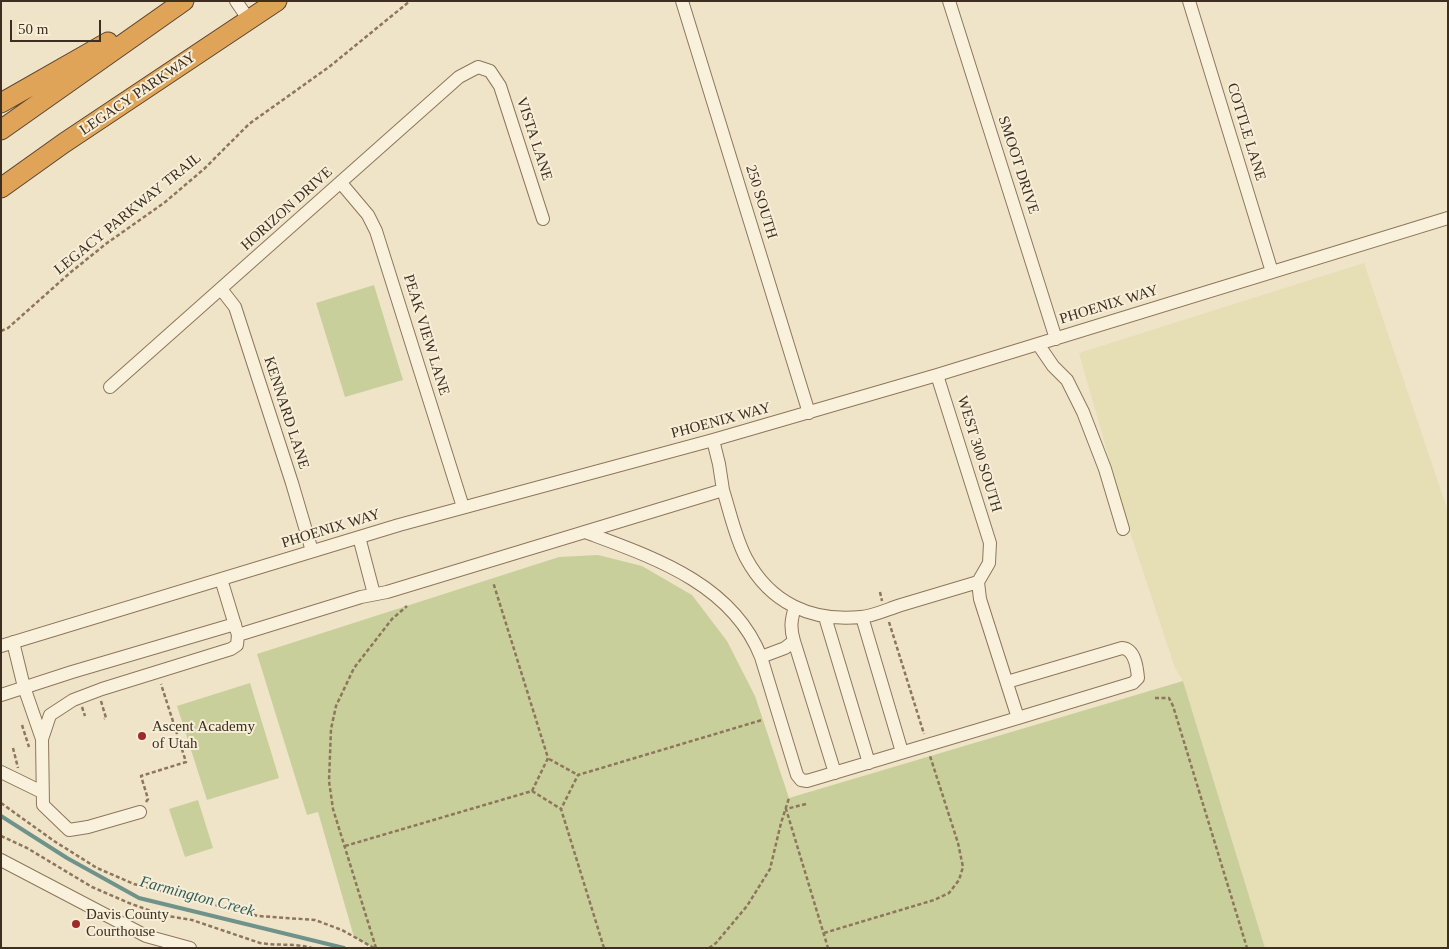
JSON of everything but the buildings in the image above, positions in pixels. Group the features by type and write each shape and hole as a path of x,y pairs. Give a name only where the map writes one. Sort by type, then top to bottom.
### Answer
{"highway":[{"path":"1,103 179,1"},
{"path":"1,130 184,1"},
{"name":"LEGACY PARKWAY","path":"1,188 64,143 277,1"}],"street":[{"path":"236,1 249,20"},
{"name":"250 SOUTH","path":"682,1 809,413"},
{"name":"SMOOT DRIVE","path":"949,1 1056,339"},
{"name":"COTTLE LANE","path":"1189,1 1272,272"},
{"name":"HORIZON DRIVE","path":"110,387 459,77 478,67 490,71"},
{"name":"VISTA LANE","path":"490,71 500,86 543,219"},
{"name":"PEAK VIEW LANE","path":"340,182 368,215 376,231 463,507"},
{"name":"PHOENIX WAY","path":"7,644 358,537 809,413 1448,218"},
{"name":"KENNARD LANE","path":"221,289 235,307 312,551"},
{"path":"1038,344 1053,366 1067,380 1083,412 1105,469 1123,528"},
{"name":"WEST 300 SOUTH","path":"937,375 990,543 990,563 978,582"},
{"path":"713,440 723,490 738,540 746,558 766,586 779,598 795,607 811,614 825,617 862,617 978,582 980,599 1018,718"},
{"path":"1,695 236,629 386,592 723,490"},
{"path":"585,532 658,560 690,576 708,589 740,622 757,647 761,657 797,775 801,780 807,781 1018,718 1133,683 1138,678 1132,652 1127,648 1122,648 1007,682"},
{"path":"358,537 374,594"},
{"path":"141,808 88,827 68,830 43,805 42,739 50,714 73,700 102,689 231,649 237,645 236,629 221,579"},
{"path":"795,607 791,620 791,629 834,773"},
{"path":"825,617 869,763"},
{"path":"862,617 902,752"},
{"path":"761,657 785,648 794,641"},
{"path":"7,644 42,739"},
{"path":"1,772 42,792"},
{"path":"1,860 146,936 190,948"}],"path":[{"name":"LEGACY PARKWAY TRAIL","path":"1,332 107,243 171,197 204,169 249,124 329,67 410,1"},
{"path":"493,582 548,758 578,775"},
{"path":"824,933 934,900 949,893 959,880 963,868 958,843 880,592"},
{"path":"375,948 333,809 329,781 331,729 336,706 354,668 392,619 406,606"},
{"path":"141,808 148,799 141,776 186,762 161,682"},
{"path":"1155,698 1169,698 1173,706 1247,948"},
{"path":"101,701 106,718 104,719"},
{"path":"82,707 85,716"},
{"path":"560,809 578,775 762,720"},
{"path":"22,725 30,752"},
{"path":"345,846 532,791 548,758"},
{"path":"532,791 560,809 604,948"},
{"path":"709,948 716,943 747,906 770,869 789,798"},
{"path":"1,803 54,841 98,868 134,884 258,916 315,920 342,930 375,948"},
{"path":"786,809 806,804"},
{"path":"786,809 828,948"},
{"path":"1,836 27,848 92,887 162,915 192,920 269,945 302,945 312,948"}],"shaded area":[{"path":"1364,263 1448,511 1448,948 1265,948 1183,681 1175,668 1130,532 1079,353"}],"green space":[{"path":"374,285 403,380 345,397 316,303"},
{"path":"598,555 642,566 692,595 727,641 755,696 789,798 1183,681 1265,948 374,948 354,937 318,812 307,815 257,654 559,557"},
{"path":"250,683 279,778 207,800 177,706"},
{"path":"198,800 213,848 185,857 169,809"}],"waterway":[{"name":"Farmington Creek","path":"1,816 67,858 139,898 344,948"}],"place":[{"name":"Ascent Academy of Utah","path":"142,736"},
{"name":"Davis County Courthouse","path":"76,924"}]}
